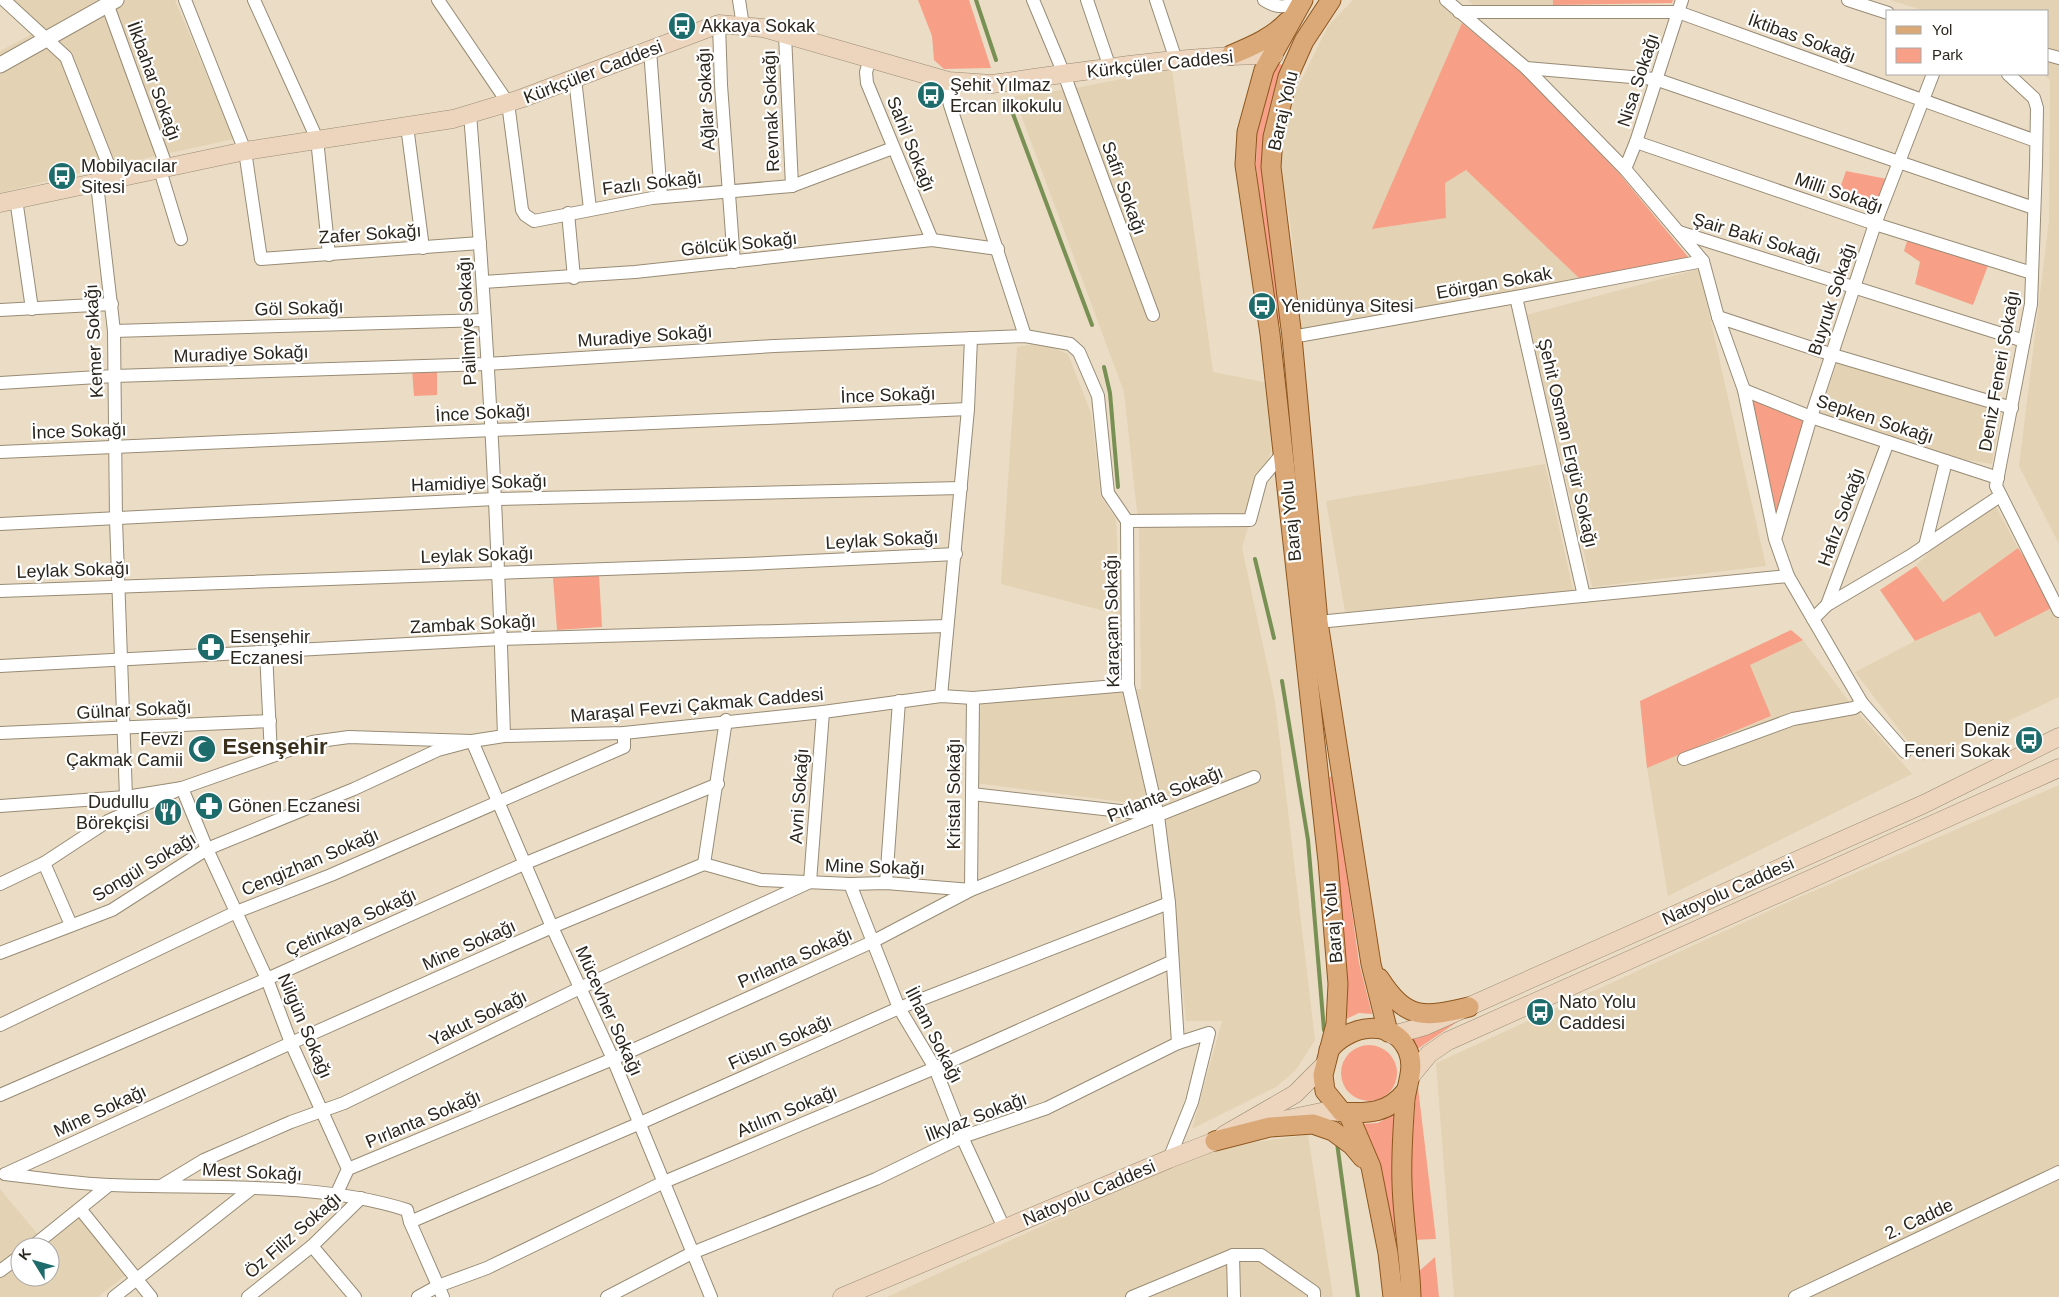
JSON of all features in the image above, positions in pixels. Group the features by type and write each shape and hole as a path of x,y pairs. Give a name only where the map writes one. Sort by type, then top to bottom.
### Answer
{"main road":[{"name":"Baraj Yolu","path":"1326,1059 1336,1024 1338,984 1310,624 1292,337 1270,167 1273,137 1288,78 1304,41 1330,0"},
{"path":"1232,56 1259,43 1279,30 1300,4"},
{"name":"Baraj Yolu","path":"1300,4 1274,56 1264,70 1253,104 1247,132 1246,165 1271,340 1283,453 1310,624 1370,964 1391,1034"},
{"name":"Kürkçüler Caddesi","path":"8,201 245,151 407,126 470,114 508,103 575,79 719,24 763,28 948,81 992,84 1176,60 1232,56 1274,56"},
{"path":"1274,56 1304,41"},
{"path":"1271,340 1292,337"},
{"name":"Natoyolu Caddesi","path":"1391,1034 1426,1026 1469,1008 1924,804 2059,737"},
{"name":"Natoyolu Caddesi","path":"1408,1084 1429,1054 1448,1041 2059,768"},
{"path":"1370,964 1393,999 1413,1013 1440,1014 1469,1008"},
{"path":"1215,1141 1295,1094 1347,1033 1362,1028 1391,1034 1400,1040 1408,1051 1411,1064 1402,1184 1411,1297"},
{"path":"1326,1059 1322,1075 1325,1091 1345,1113 1371,1167 1388,1252 1393,1297"},
{"path":"1345,1113 1368,1114 1382,1111 1398,1101 1408,1084"},
{"name":"Natoyolu Caddesi","path":"842,1297 874,1290 1004,1228 1215,1141 1292,1116 1326,1110 1345,1113"},
{"path":"1215,1141 1270,1127 1313,1124 1333,1131 1352,1145 1371,1167"}],"street":[{"name":"Kemer Sokağı","path":"4,0 66,57 105,182 114,331 116,520 126,797"},
{"path":"185,0 245,151"},
{"path":"254,0 317,139 329,255"},
{"path":"438,0 508,103"},
{"path":"739,0 743,26"},
{"name":"Safir Sokağı","path":"1033,0 1064,74 1153,315"},
{"path":"1087,0 1110,68"},
{"path":"1156,0 1176,60"},
{"path":"1264,0 1275,6 1300,4"},
{"path":"1446,0 1526,68 1625,169 1703,261 1718,317 1744,390 1775,539 1788,576 1862,703 1905,752"},
{"path":"1848,0 1886,12"},
{"path":"0,65 112,3"},
{"name":"İlkbahar Sokağı","path":"112,3 164,169 180,239"},
{"name":"İktibas Sokağı","path":"1458,12 1680,6 2036,141"},
{"name":"Nisa Sokağı","path":"1625,169 1636,142 1654,79 1680,6"},
{"name":"Ağlar Sokağı","path":"719,24 721,85 734,262"},
{"name":"Revnak Sokağı","path":"785,35 792,186"},
{"path":"650,50 661,197"},
{"name":"Sahil Sokağı","path":"870,60 866,72 867,83 932,240"},
{"path":"1526,68 1654,79 2034,208"},
{"name":"Buyruk Sokağı","path":"1775,539 1811,417 1875,224 1897,162 1924,100 1932,75"},
{"name":"Deniz Feneri Sokağı","path":"2009,75 2034,98 2037,108 2032,273 2031,304 1996,486 2059,611"},
{"path":"575,79 590,209"},
{"path":"948,81 947,93 950,105 1025,336 1070,344 1079,352 1098,396 1108,493 1127,522 1250,520 1261,479 1283,453"},
{"name":"Fazlı Sokağı","path":"508,103 522,210 525,215 534,221 541,221 568,213 661,197 792,186 893,148"},
{"name":"Pailmiye Sokağı","path":"470,114 483,282 486,364 495,499 504,736"},
{"path":"407,126 423,248"},
{"name":"Milli Sokağı","path":"1636,142 1875,224 2032,273"},
{"name":"Zafer Sokağı","path":"245,151 261,260 480,244"},
{"path":"8,201 32,309"},
{"path":"568,213 574,278"},
{"name":"Şair Baki Sokağı","path":"1679,232 2024,341"},
{"name":"Gölcük Sokağı","path":"483,282 574,278 932,240 998,249"},
{"name":"Eöirgan Sokak","path":"1292,337 1703,261"},
{"name":"Şehit Osman Ergür Sokağı","path":"1516,297 1584,596"},
{"path":"0,310 112,304"},
{"path":"1718,317 1833,355 2012,408"},
{"name":"Göl Sokağı","path":"114,331 485,320"},
{"name":"Muradiye Sokağı","path":"0,383 114,376 486,364 774,346 1025,336"},
{"path":"941,696 956,554 968,409 971,338"},
{"name":"Sepken Sokağı","path":"1744,390 1811,417 1998,478"},
{"name":"İnce Sokağı","path":"0,452 968,409"},
{"name":"Hafız Sokağı","path":"1827,605 1888,442"},
{"path":"1925,546 1946,461"},
{"name":"Hamidiye Sokağı","path":"0,524 116,520 495,499 961,488"},
{"path":"1813,619 1827,605 1925,546 2000,496"},
{"name":"Karaçam Sokağı","path":"1127,522 1128,686 1158,816 1169,903 1171,962 1178,1042"},
{"name":"Leylak Sokağı","path":"0,591 755,564 956,554"},
{"path":"1310,624 1788,576"},
{"name":"Zambak Sokağı","path":"0,666 501,640 947,626"},
{"path":"266,652 271,756"},
{"name":"Maraşal Fevzi Çakmak Caddesi","path":"0,884 44,863 108,821 182,788 312,742 349,737 472,741 504,736 624,733 726,720 823,712 941,696 972,698 1128,686"},
{"name":"Kristal Sokağı","path":"971,890 972,698"},
{"path":"886,882 899,701"},
{"path":"1684,758 1792,719 1854,708 1862,703"},
{"name":"Avni Sokağı","path":"810,882 823,712"},
{"path":"704,864 718,784 726,720"},
{"name":"Gülnar Sokağı","path":"0,733 270,721"},
{"name":"Cengizhan Sokağı","path":"0,1025 236,912 331,875 624,746 624,733"},
{"name":"Mücevher Sokağı","path":"472,741 526,862 552,928 613,1059 638,1124 711,1297"},
{"name":"Songül Sokağı","path":"0,953 112,910 207,849 354,789 438,750 472,741"},
{"name":"Pırlanta Sokağı","path":"348,1169 613,1059 872,942 971,890 1254,776"},
{"name":"Çetinkaya Sokağı","path":"0,1094 267,979 526,862 718,784"},
{"path":"0,806 126,797 182,788"},
{"name":"Nilgün Sokağı","path":"182,788 207,849 267,979 291,1043 348,1169"},
{"path":"972,794 1158,816"},
{"path":"44,863 71,925"},
{"name":"Mine Sokağı","path":"2,1173 552,928 704,864 761,880 850,884 886,882 971,890"},
{"name":"Yakut Sokağı","path":"162,1186 204,1160 352,1098 580,988 810,882"},
{"name":"İlham Sokağı","path":"850,884 899,1008 935,1068 962,1137 1004,1228"},
{"name":"Füsun Sokağı","path":"410,1222 638,1124 899,1008 1169,903"},
{"name":"Atılım Sokağı","path":"418,1297 440,1292 664,1182 935,1068 1171,962"},
{"name":"İlkyaz Sokağı","path":"607,1297 692,1253 876,1179 962,1137 1047,1108 1178,1042 1209,1033 1192,1102 1169,1159"},
{"path":"336,1195 348,1169"},
{"name":"2. Cadde","path":"1794,1297 2059,1172"},
{"name":"Mest Sokağı","path":"2,1173 109,1185 336,1195 361,1198 407,1210 410,1222 440,1292"},
{"path":"45,1237 81,1210 109,1185"},
{"path":"114,1297 252,1190"},
{"name":"Öz Filiz Sokağı","path":"248,1297 263,1292 361,1198"},
{"path":"81,1210 151,1297"},
{"path":"312,1246 355,1297"},
{"path":"1132,1297 1232,1254 1261,1255 1314,1292 1314,1297"},
{"path":"1232,1254 1234,1297"}],"shaded area":[{"path":"12,0 175,0 234,139 92,170 0,193 0,51 40,30"},
{"path":"1353,0 1439,0 1462,23 1373,229 1446,218 1445,183 1466,170 1580,279 1303,340 1290,221 1279,162 1287,109 1328,26"},
{"path":"1468,0 1553,0 1553,5 1473,5"},
{"path":"1890,0 2059,0 2059,544 2019,466 2049,220 2050,80 2044,75 2049,75 2049,10 1922,10"},
{"path":"1172,69 1213,372 1269,383 1271,451 1242,548 1275,701 1315,1040 1296,1070 1276,1087 1192,1129 1222,1021 1186,1021 1163,807 974,783 981,700 1141,689 1139,530 1124,392 1014,96 1071,89"},
{"path":"1699,269 1766,566 1592,587 1526,315"},
{"path":"1041,343 1068,354 1091,413 1101,497 1116,519 1120,615 1001,584 1017,347"},
{"path":"1841,352 2004,398 1992,464 1953,458 1819,414"},
{"path":"1545,464 1573,590 1345,612 1326,501"},
{"path":"1994,503 2018,548 1942,602 1916,566 1930,551"},
{"path":"2057,605 2059,609 2059,697 1923,761 1855,672 1915,641 1980,612"},
{"path":"1803,640 1854,708 1912,774 1668,896 1647,768 1770,717 1750,665"},
{"path":"2059,785 2059,1297 1454,1297 1436,1063 1786,903"},
{"path":"1308,1135 1333,1297 887,1297 1211,1148"},
{"path":"0,1189 40,1237 10,1237 10,1287 60,1287 60,1237 53,1237 79,1217 126,1275 98,1297 0,1297"}],"green space":[{"path":"918,0 969,0 991,68 944,69 934,60 932,36"},
{"path":"1553,0 1673,0 1672,3 1553,5"},
{"path":"1462,23 1521,72 1618,172 1689,258 1580,279 1466,170 1445,183 1446,218 1372,229"},
{"path":"1276,62 1282,65 1268,121 1283,323 1276,324 1256,168 1257,123"},
{"path":"1846,171 1887,179 1877,202 1840,188"},
{"path":"1908,238 1989,263 1973,305 1915,284 1920,262 1904,251"},
{"path":"437,369 437,395 414,396 412,370"},
{"path":"1749,389 1809,411 1778,522"},
{"path":"2018,548 2057,605 1995,637 1980,612 1915,641 1880,590 1916,566 1943,602"},
{"path":"599,575 602,627 557,630 553,578"},
{"path":"1791,630 1803,640 1750,665 1771,716 1647,768 1640,701"},
{"path":"1333,776 1359,963 1372,1014 1359,1013 1342,1021 1327,778"},
{"path":"1463,1018 1416,1050 1407,1036"},
{"path":"1363,1045 1375,1045 1385,1049 1393,1057 1397,1073 1393,1089 1385,1097 1375,1101 1363,1101 1353,1097 1345,1089 1341,1079 1341,1067 1345,1057 1353,1049"},
{"path":"1417,1079 1436,1239 1413,1240 1409,1186"},
{"path":"1394,1114 1393,1169 1396,1234 1391,1235 1361,1124 1378,1123"},
{"path":"1435,1257 1439,1297 1418,1297 1417,1273"}],"waterway":[{"path":"976,0 996,60"},
{"path":"1013,114 1092,325"},
{"path":"1104,367 1110,393 1118,487"},
{"path":"1255,559 1274,638"},
{"path":"1282,681 1308,840 1324,1030"},
{"path":"1337,1143 1358,1297"}],"place":[{"name":"Akkaya Sokak","path":"682,26"},
{"name":"Şehit Yılmaz Ercan ilkokulu","path":"931,95"},
{"name":"Mobilyacılar Sitesi","path":"62,176"},
{"name":"Yenidünya Sitesi","path":"1262,306"},
{"name":"Esenşehir Eczanesi","path":"211,647"},
{"name":"Deniz Feneri Sokak","path":"2029,740"},
{"name":"Fevzi Çakmak Camii","path":"202,749"},
{"name":"Gönen Eczanesi","path":"209,806"},
{"name":"Dudullu Börekçisi","path":"168,812"},
{"name":"Nato Yolu Caddesi","path":"1540,1012"}],"district":[{"name":"Esenşehir","path":"275,746"}]}
